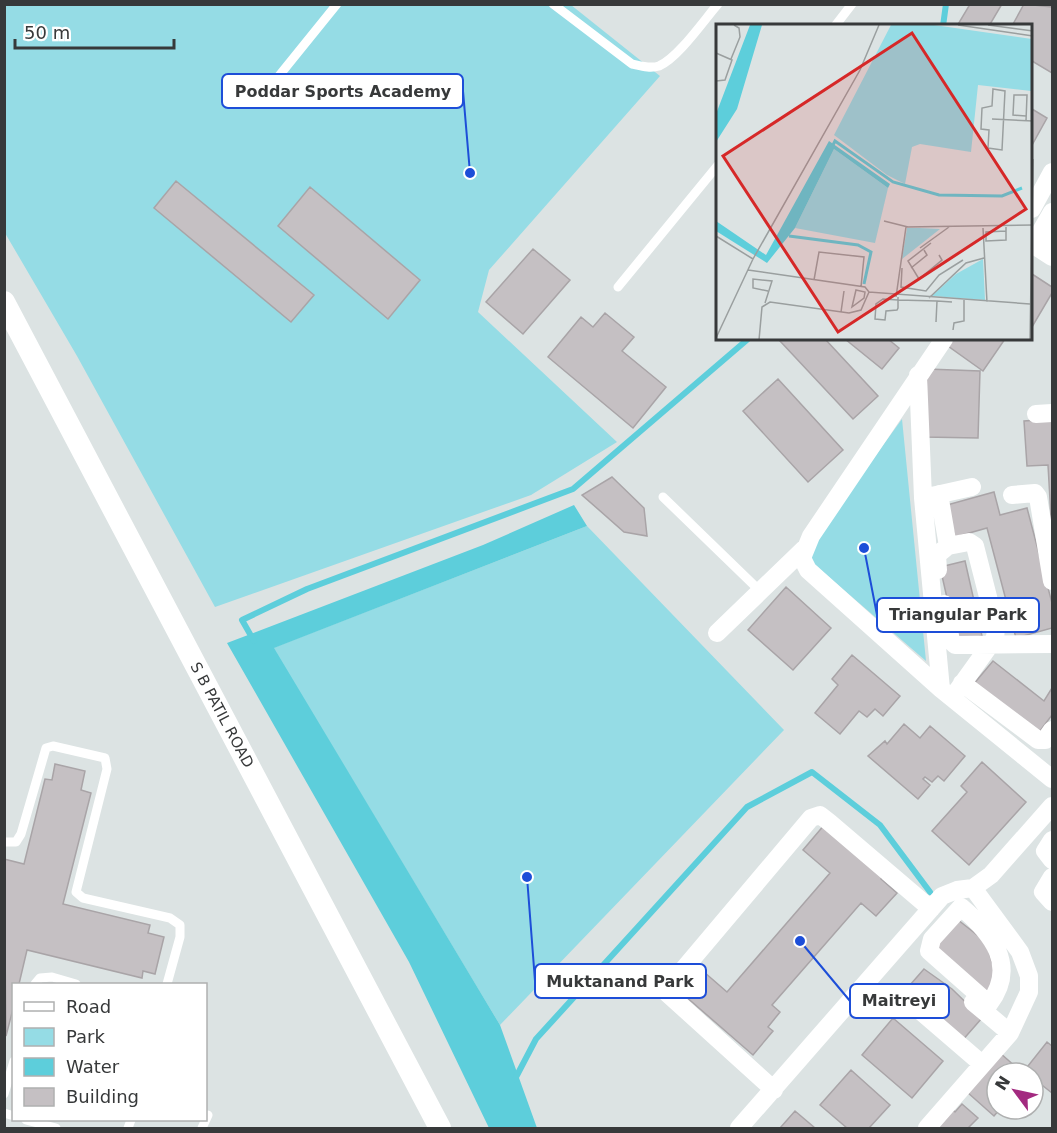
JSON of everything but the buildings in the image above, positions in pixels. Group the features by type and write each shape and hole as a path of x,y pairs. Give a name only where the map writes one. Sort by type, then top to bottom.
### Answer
{"street":[{"path":"1033,208 1050,183"},
{"path":"1053,212 1041,231 1053,240"},
{"path":"1033,245 1053,257"},
{"name":"S B PATIL ROAD","path":"4,302 440,1128"},
{"path":"717,633 804,549 943,340"},
{"path":"918,375 952,690"},
{"path":"931,496 972,487"},
{"path":"1012,495 1027,492 1035,493 1038,497 1053,581"},
{"path":"931,496 948,546"},
{"path":"952,690 987,647 994,638 996,628 975,546 969,542 940,549 936,560 951,641 955,645 987,647 1053,644"},
{"path":"804,549 802,558 808,570 952,690 1053,779"},
{"path":"952,690 1038,740 1045,740 1053,730"},
{"path":"1013,1028 990,1002 987,1003 929,951 932,939 973,901 991,874 1053,806"},
{"path":"774,1090 667,993 671,984 811,818 820,815 931,909"},
{"path":"1053,840 1045,851 1053,860"},
{"path":"1053,877 1043,892 1053,902"},
{"path":"739,1128 948,892 973,901 1020,952 1029,976 1029,992 1013,1028 927,1128"},
{"path":"973,901 999,958 1002,986 990,1002"},
{"path":"999,958 1020,952"},
{"path":"930,966 1013,1028"},
{"path":"903,996 982,1065"}],"lane":[{"path":"278,77 337,4"},
{"path":"553,4 632,64 647,68 659,66 670,58 718,4"},
{"path":"837,24 852,4"},
{"path":"618,287 716,167"},
{"path":"663,497 760,591"},
{"path":"4,842 16,842 21,834 46,748 53,746 105,759 107,769 76,892 83,898 170,918 180,925 180,937 167,983"},
{"path":"36,983 40,978 46,977 72,983"},
{"path":"4,1094 12,1068"},
{"path":"33,1121 56,1128"}],"green space":[{"path":"4,5 571,5 660,76 489,270 478,312 617,442 531,495 215,607 77,356 5,233"},
{"path":"902,419 926,661 807,558 839,506"},
{"path":"587,526 784,730 500,1025 273,648"}],"water":[{"path":"574,505 587,526 274,648 500,1025 537,1128 489,1128 409,962 227,643 483,545"}],"waterway":[{"path":"943,24 946,4"},
{"path":"254,641 242,620 307,589 573,489 747,340"},
{"path":"515,1079 536,1039 747,807 812,772 880,825 930,892"}],"place":[{"name":"Poddar Sports Academy","path":"470,173"},
{"name":"Triangular Park","path":"864,548"},
{"name":"Muktanand Park","path":"527,877"},
{"name":"Maitreyi","path":"800,941"}]}
